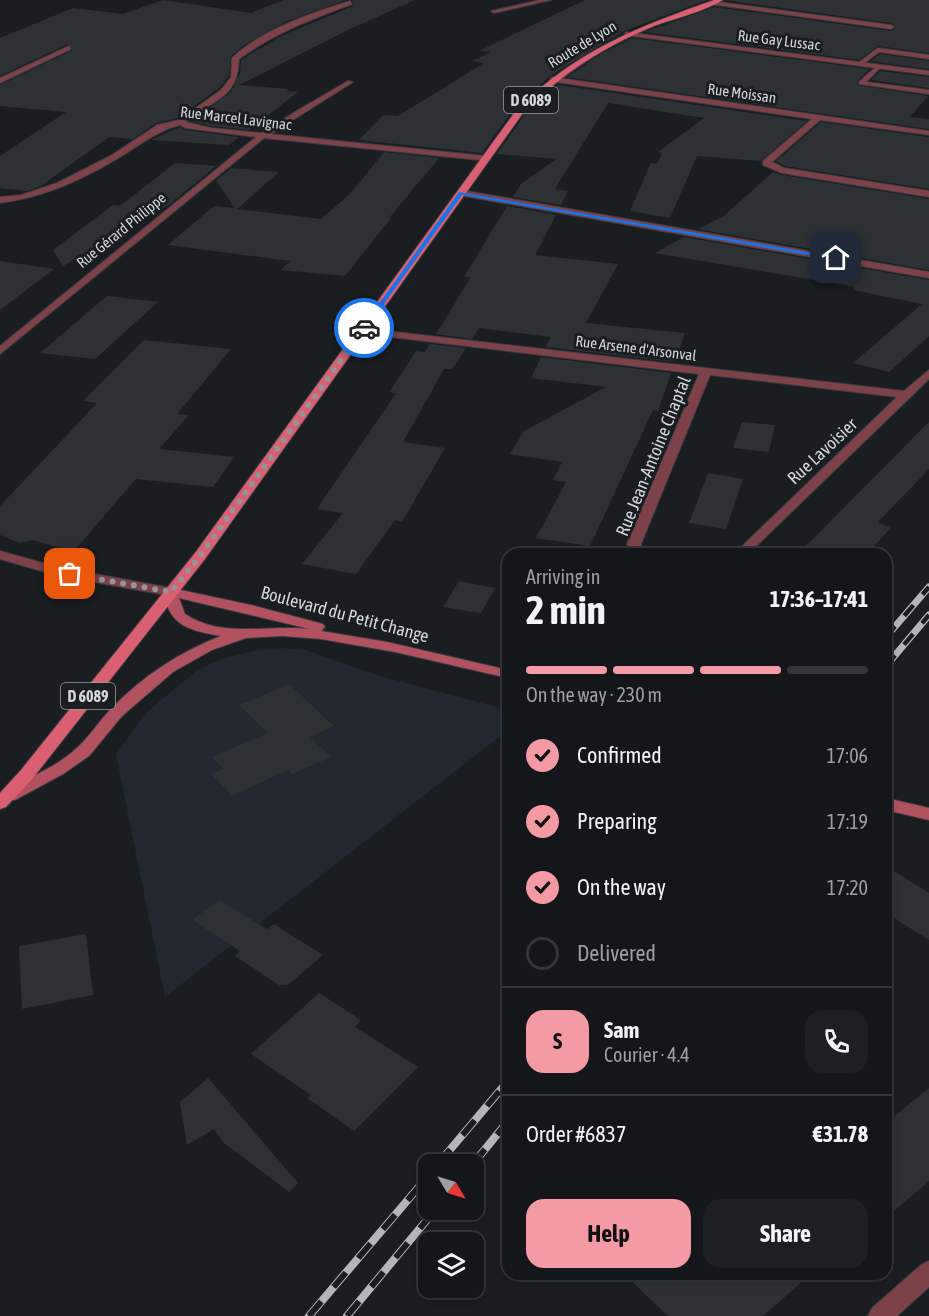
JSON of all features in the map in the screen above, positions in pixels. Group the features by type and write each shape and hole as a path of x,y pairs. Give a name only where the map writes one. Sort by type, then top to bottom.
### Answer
{"main road":[{"name":"Route de Lyon","path":"171,592 200,556 520,111 552,79 591,52 626,34 720,0"},
{"path":"171,592 174,610 181,618 218,631 244,634 307,633 395,648"},
{"name":"Boulevard du Petit Change","path":"171,592 251,609 395,648 502,673"},
{"name":"D 6089","path":"2,801 27,774 171,592"},
{"path":"2,801 73,760 85,750 102,727 135,693 174,664 199,651 244,634"},
{"path":"892,805 929,814"}],"street":[{"path":"182,122 184,118 224,92 235,77 236,58 253,44 296,23 350,3"},
{"name":"Rue Gay Lussac","path":"626,34 929,73"},
{"path":"0,81 69,48"},
{"name":"Rue Moissan","path":"552,79 929,133"},
{"path":"818,117 766,163 782,170 929,194"},
{"name":"Rue Marcel Lavignac","path":"0,200 41,193 68,184 151,135 160,127 182,122 191,127 486,159"},
{"name":"Rue Gérard Philippe","path":"0,351 263,135"},
{"path":"461,193 929,275"},
{"name":"Rue Arsene d'Arsonval","path":"361,331 908,394"},
{"path":"654,365 661,350"},
{"name":"Rue Jean-Antoine Chaptal","path":"635,548 634,544 706,371"},
{"name":"Rue Lavoisier","path":"746,548 929,373"},
{"path":"0,555 55,571 171,592"},
{"path":"880,1316 929,1272"}],"lane":[{"path":"494,11 548,0"},
{"path":"711,3 891,27"},
{"path":"860,64 878,50 929,57"},
{"path":"878,67 861,83 929,92"},
{"path":"263,135 350,82"}],"shaded area":[{"path":"280,648 306,650 380,676 502,708 502,735 165,997 116,754 147,712 196,671 223,658"}],"building":[{"path":"163,0 251,13 284,0 346,0 287,21 243,46 231,56 229,76 219,88 178,118 156,123 133,139 109,137 41,186 27,191 0,188 0,156 66,112 0,106 0,85 73,50 68,44 0,76 0,38 73,8 123,14"},
{"path":"352,0 415,0 350,29 239,85 288,89 287,91 298,92 249,130 211,126 191,121 231,92 240,73 241,60 281,36 353,6"},
{"path":"585,0 707,0 624,31 550,76 515,107 482,153 359,140 383,115 398,116 484,63 472,61 491,52 479,51"},
{"path":"725,0 929,0 929,53 878,46 859,60 645,32 714,7 891,31 896,28 891,23"},
{"path":"632,38 870,69 858,80 857,85 928,96 910,117 929,119 929,129 567,77 601,54"},
{"path":"880,54 929,61 929,69 871,61"},
{"path":"880,71 929,77 929,88 871,80"},
{"path":"558,85 807,121 761,161 697,156 670,218 630,211 651,163 657,164 662,153 658,152 704,118 608,103 555,189 568,191 561,205 513,197 521,184 556,159 497,154 525,114"},
{"path":"821,122 929,137 929,189 785,166 776,161"},
{"path":"180,127 185,130 239,137 229,145 151,140"},
{"path":"384,152 439,158 345,276 281,270 290,261 168,245 214,206 235,208 216,181 231,168 279,172 237,209 321,219 351,193"},
{"path":"175,163 216,166 170,204 63,266 53,250 113,205 120,206"},
{"path":"773,172 929,199 929,270 698,229 725,215"},
{"path":"507,206 556,215 535,255 618,264 586,323 685,333 675,362 546,347 551,337 479,328 472,339 436,334 471,277 464,277"},
{"path":"684,237 929,280 929,336 889,372 853,363 922,304 853,290 855,287 655,253"},
{"path":"0,261 54,269 0,310"},
{"path":"107,296 158,302 95,359 40,353"},
{"path":"144,340 231,349 177,414 189,415 159,449 234,457 213,487 136,479 73,552 33,540 20,543 0,535 0,506 97,403 83,401"},
{"path":"430,344 466,348 452,369 444,369 403,442 445,448 402,522 395,520 356,574 302,564 343,513 317,509 396,393 389,392 416,351 425,352"},
{"path":"541,357 671,373 658,411 653,410 590,546 536,538 566,482 553,480 562,462 510,454 524,431 606,387 531,378"},
{"path":"742,422 775,425 769,452 733,448"},
{"path":"929,422 929,469 878,522 891,528 872,548 804,548"},
{"path":"708,473 743,479 726,529 689,523"},
{"path":"459,581 495,588 481,613 443,607"},
{"path":"289,684 334,726 310,737 331,757 292,774 288,770 232,796 211,774 224,769 212,757 268,733 239,705"},
{"path":"892,870 929,893 929,940 892,917"},
{"path":"219,900 267,929 274,924 323,955 288,985 279,985 235,956 240,951 192,920"},
{"path":"86,934 93,995 22,1009 19,946"},
{"path":"319,993 361,1020 355,1027 418,1067 354,1131 307,1098 311,1095 251,1054"},
{"path":"208,1078 298,1183 289,1192 224,1143 214,1129 187,1145 180,1102"},
{"path":"929,1088 929,1181 892,1213 892,1118"},
{"path":"630,1280 804,1280 763,1316 668,1316"}],"railway":[{"path":"892,630 929,587"},
{"path":"892,659 929,615"},
{"path":"446,1154 502,1088"},
{"path":"481,1154 502,1128"},
{"path":"309,1316 418,1188"},
{"path":"347,1316 427,1220"}],"way so far":[{"path":"70,574 171,592 200,556 364,328"}],"route":[{"path":"364,328 461,193 836,258"}]}
